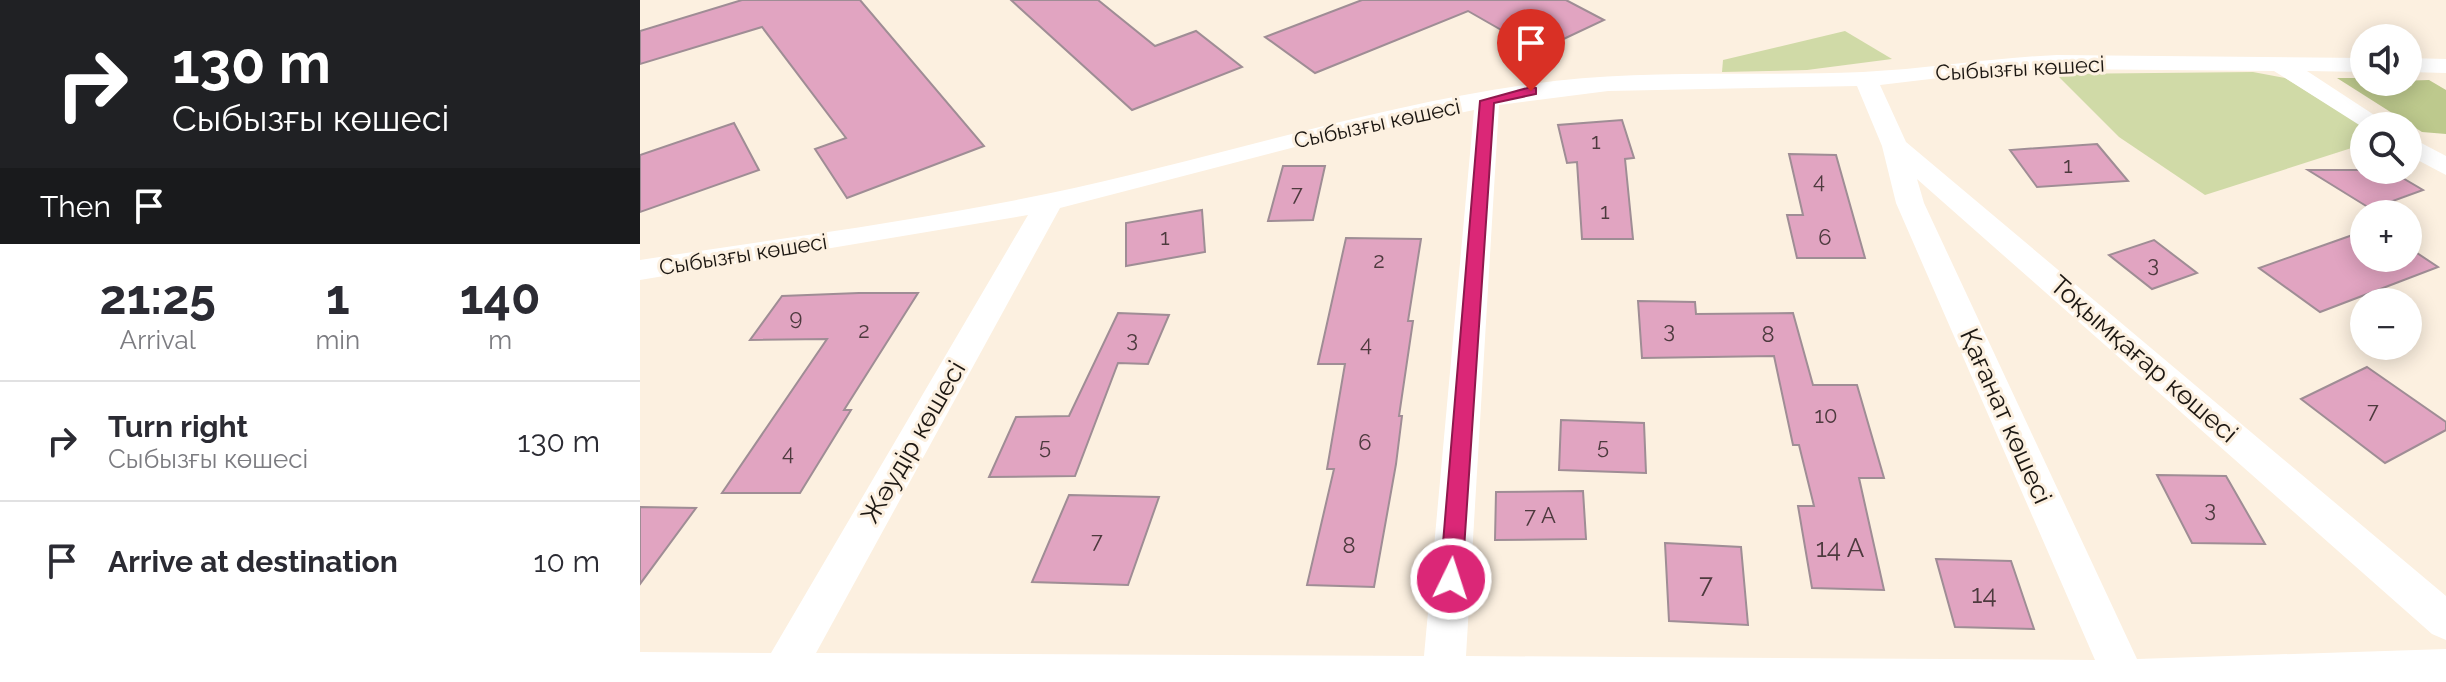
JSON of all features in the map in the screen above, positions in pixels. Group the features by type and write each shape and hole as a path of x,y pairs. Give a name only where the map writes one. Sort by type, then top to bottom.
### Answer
{"street":[{"name":"Сыбызғы көшесі","path":"640,270 942,223 1049,202 1308,136 1531,91 1608,84 1866,79 1989,65 2043,63 2350,65"},
{"path":"2280,65 2356,112"},
{"path":"2422,65 2446,66"},
{"name":"Тоқымқағар көшесі","path":"1866,79 1895,146 2446,621"},
{"path":"1444,678 1487,101"},
{"name":"Қағанат көшесі","path":"1895,146 1910,203 2125,681"},
{"path":"2422,152 2446,167"},
{"name":"Жәудір көшесі","path":"780,676 1049,202"},
{"path":"640,672 780,676 2125,681 2446,669"}],"green space":[{"path":"1845,31 1892,59 1807,70 1722,72 1723,60"},
{"path":"2253,72 2285,78 2350,118 2350,148 2205,195 2119,137 2056,74"},
{"path":"2337,78 2350,78 2350,86"},
{"path":"2422,80 2429,80 2446,90 2446,134 2422,132 2422,112 2391,112 2365,96 2422,96"}],"building":[{"path":"742,0 860,0 984,146 847,198 815,149 846,138 762,27 640,64 640,31"},
{"path":"1011,0 1098,0 1155,46 1196,31 1242,67 1132,110"},
{"path":"1362,0 1566,0 1604,20 1538,51 1468,11 1315,73 1265,37"},
{"path":"1622,120 1634,158 1625,159 1633,239 1582,239 1577,162 1567,163 1558,125"},
{"path":"734,123 759,170 640,212 640,155"},
{"path":"2097,144 2128,181 2037,187 2010,150"},
{"path":"1789,154 1836,155 1865,258 1797,258 1787,215 1803,215"},
{"path":"1283,166 1325,166 1313,220 1268,221"},
{"path":"2308,170 2350,170 2350,184 2413,184 2423,190 2396,200 2356,200"},
{"path":"1202,210 1205,252 1126,266 1126,223"},
{"path":"2350,236 2350,272 2422,272 2422,256 2438,267 2383,288 2350,288 2350,301 2320,312 2259,268"},
{"path":"1346,238 1421,239 1408,321 1413,321 1399,416 1402,416 1396,464 1374,587 1307,585 1334,469 1327,469 1345,364 1318,364"},
{"path":"2154,240 2197,273 2152,289 2109,255"},
{"path":"918,293 844,410 851,410 800,493 722,493 827,339 750,340 782,296"},
{"path":"1638,301 1695,302 1696,314 1793,313 1813,385 1857,385 1884,478 1859,478 1884,590 1812,588 1798,506 1814,506 1799,445 1793,445 1774,356 1642,358"},
{"path":"1118,313 1169,315 1148,364 1118,363 1075,476 989,477 1016,417 1069,416"},
{"path":"2367,367 2446,422 2446,430 2385,463 2301,399"},
{"path":"1561,420 1644,423 1646,473 1559,470"},
{"path":"2157,475 2226,476 2265,544 2192,543"},
{"path":"1583,491 1586,539 1495,540 1496,492"},
{"path":"1069,495 1159,497 1128,585 1032,582"},
{"path":"640,507 696,508 640,584"},
{"path":"1665,543 1741,547 1748,625 1669,621"},
{"path":"1936,559 2011,561 2034,629 1955,627"}],"route":[{"path":"1451,579 1487,101 1531,91"}]}
